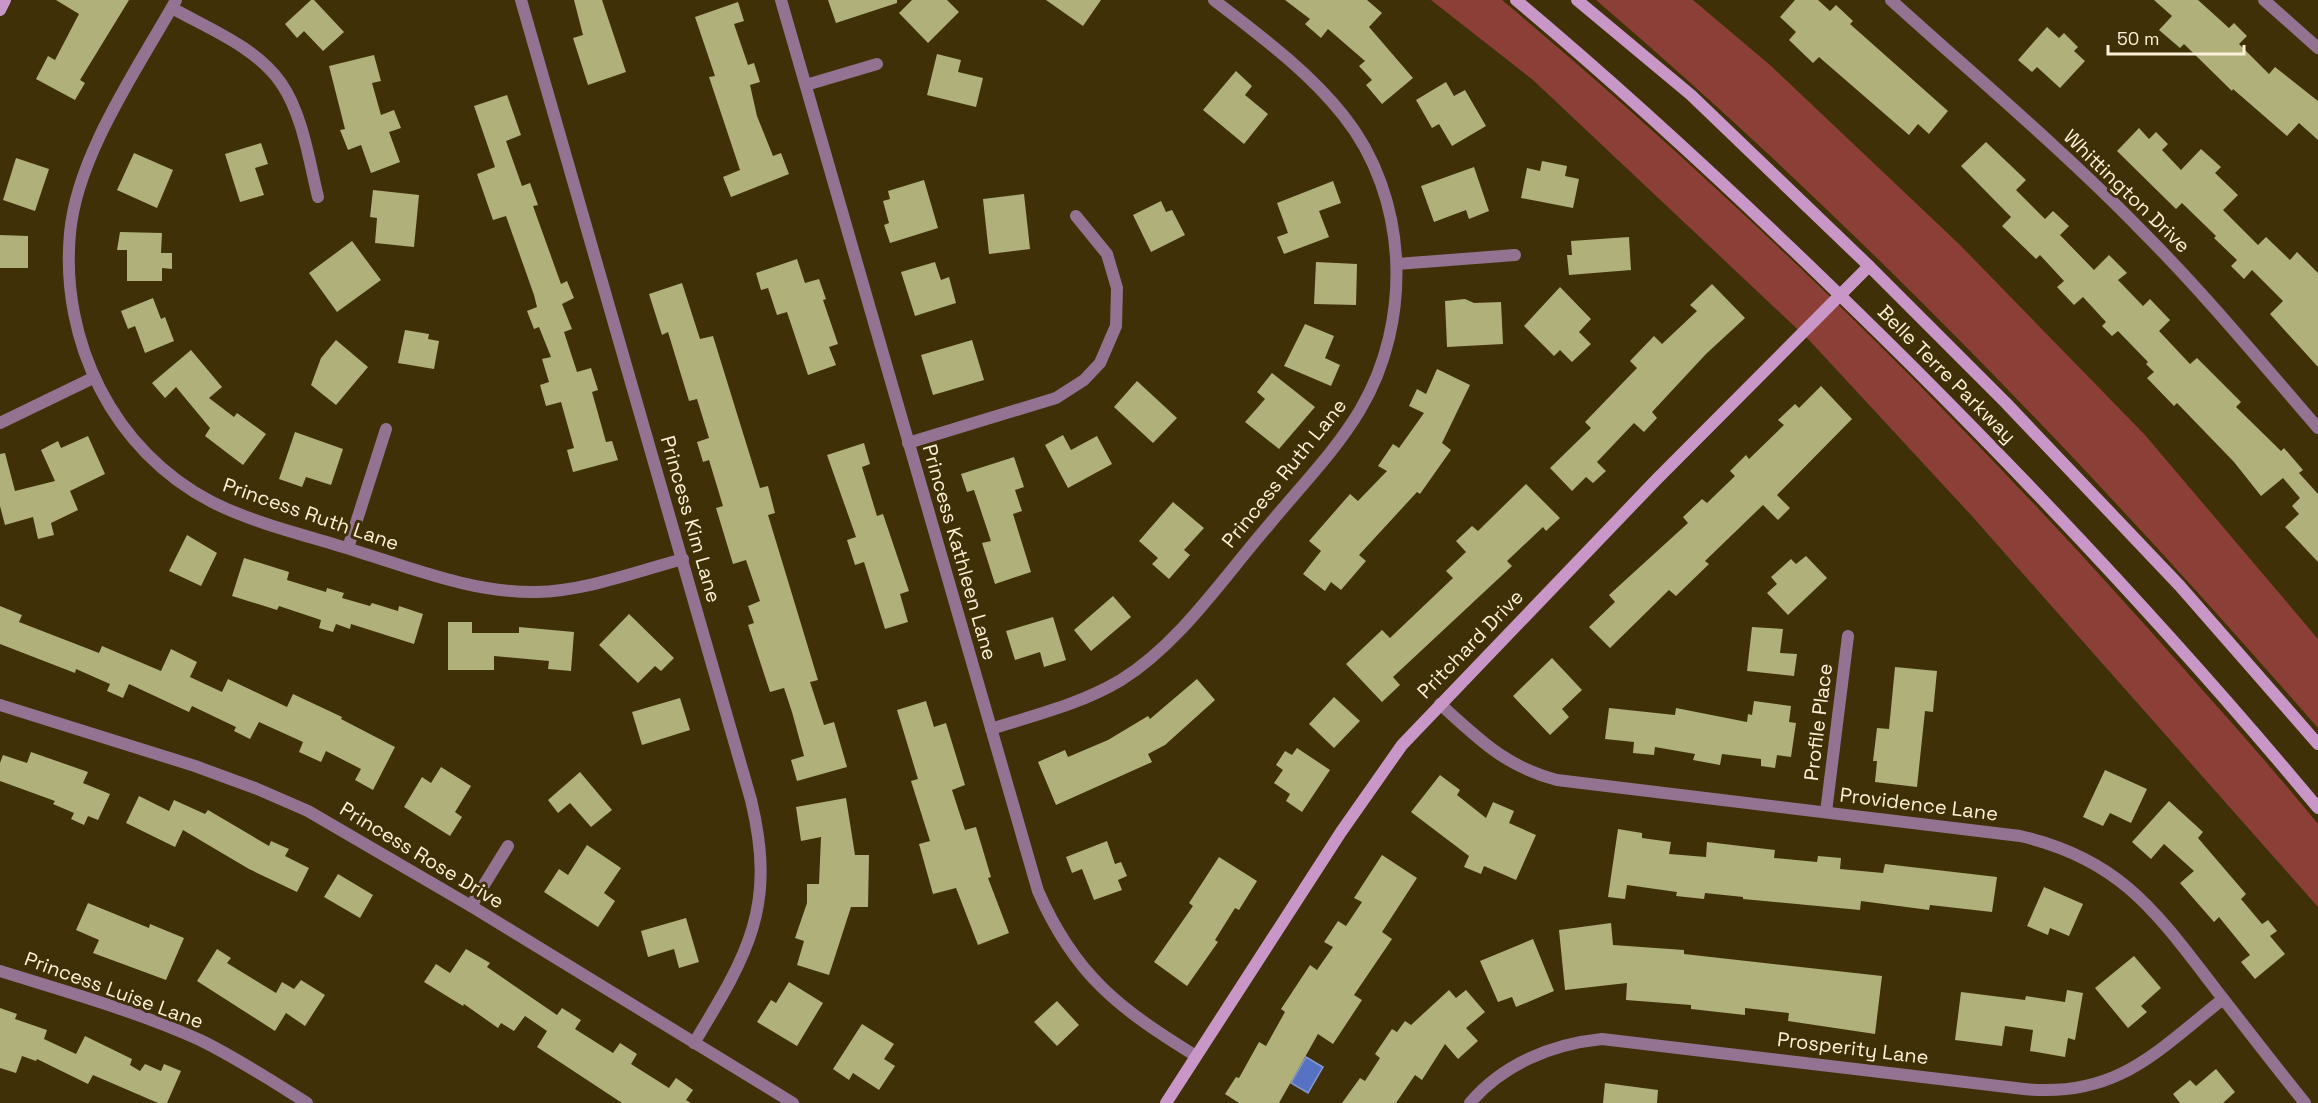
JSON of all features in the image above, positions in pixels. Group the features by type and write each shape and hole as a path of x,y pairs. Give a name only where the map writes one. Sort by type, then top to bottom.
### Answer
{"main road":[{"path":"0,10 5,0"},
{"name":"Belle Terre Parkway","path":"1516,0 1699,162 1840,294 1993,447 2147,610 2318,808"},
{"name":"Belle Terre Parkway","path":"1577,0 1691,95 1869,266 2090,490 2187,594 2318,744"},
{"name":"Pritchard Drive","path":"1166,1103 1381,774 1440,704 1869,266"}],"street":[{"name":"Princess Kim Lane","path":"521,0 683,559 751,800 758,834 761,868 759,901 746,952 694,1042"},
{"name":"Princess Kathleen Lane","path":"781,0 1032,871 1060,937 1088,974 1122,1008 1196,1056"},
{"name":"Princess Ruth Lane","path":"991,729 1080,700 1109,686 1151,657 1194,613 1339,442 1360,410 1376,378 1390,336 1395,307 1397,264 1392,227 1380,183 1366,151 1346,118 1303,73 1214,0"},
{"name":"Whittington Drive","path":"1891,0 2061,152 2142,230 2206,299 2318,428"},
{"path":"2264,0 2318,48"},
{"name":"Princess Ruth Lane","path":"174,4 96,146 82,178 74,212 69,251 72,312 80,345 93,378 121,424 139,445 195,492 243,515 461,583 523,592 566,589 683,559"},
{"path":"174,4 244,48 277,77 300,126 318,197"},
{"path":"806,85 877,64"},
{"path":"908,443 1056,398 1084,380 1100,363 1116,326 1117,288 1107,254 1076,216"},
{"path":"1397,264 1515,255"},
{"path":"0,423 93,378"},
{"path":"348,548 386,429"},
{"name":"Profile Place","path":"1826,812 1848,636"},
{"name":"Providence Lane","path":"1440,704 1492,751 1545,777 1581,784 2020,836 2077,855 2112,874 2142,898 2305,1103"},
{"name":"Princess Rose Drive","path":"0,705 195,766 263,791 334,825 793,1103"},
{"path":"471,906 508,846"},
{"name":"Princess Luise Lane","path":"0,970 114,1006 181,1032 223,1052 307,1103"},
{"name":"Prosperity Lane","path":"1470,1103 1501,1074 1532,1057 1569,1044 1602,1039 2024,1089 2075,1090 2109,1080 2134,1068 2223,999"}],"shaded area":[{"path":"1431,0 1502,0 1682,157 1856,322 1940,406 2104,580 2252,746 2318,824 2318,907 1971,515 1809,340 1533,80"},
{"path":"1596,0 1693,0 1770,65 1960,245 2145,435 2318,639 2318,728 2147,537 1970,351 1787,172"}],"water":[{"path":"1306,1057 1323,1067 1308,1093 1291,1083"}],"building":[{"path":"56,0 129,0 80,80 85,83 75,100 36,79 48,56 55,60 79,14"},
{"path":"311,0 314,0 344,32 323,51 304,31 297,38 285,24"},
{"path":"574,0 602,0 626,72 588,85 573,38 583,35"},
{"path":"828,0 897,0 897,3 836,23"},
{"path":"912,0 947,0 959,12 928,43 899,13"},
{"path":"1046,0 1101,0 1083,26"},
{"path":"1285,0 1367,0 1382,13 1369,27 1413,78 1382,104 1366,85 1372,80 1359,66 1365,61 1328,29 1321,38 1305,24 1310,19"},
{"path":"1795,0 1818,0 1830,11 1836,5 1853,21 1850,24 1948,111 1929,134 1918,124 1909,135 1819,57 1813,63 1789,40 1796,32 1780,17"},
{"path":"2154,0 2198,0 2229,28 2234,23 2247,36 2239,44 2269,74 2275,67 2318,101 2318,140 2299,123 2287,136 2233,89 2232,91 2184,44 2180,48 2159,30 2172,16"},
{"path":"738,2 744,21 734,24 748,65 754,63 760,82 750,85 757,116 773,156 781,153 789,174 731,197 723,177 740,170 709,77 715,76 695,17"},
{"path":"2047,27 2059,38 2064,33 2078,47 2074,51 2085,61 2060,88 2037,67 2032,72 2018,60"},
{"path":"937,54 961,60 958,72 983,78 976,107 927,95"},
{"path":"374,55 381,81 372,83 381,115 394,110 401,128 389,132 400,162 371,173 361,145 348,150 340,130 345,129 329,66"},
{"path":"1236,71 1252,86 1245,95 1268,114 1244,144 1203,110"},
{"path":"1446,82 1454,96 1465,90 1486,126 1452,146 1439,124 1432,128 1416,100"},
{"path":"507,95 521,135 506,141 522,186 530,183 538,205 533,206 561,284 567,281 574,298 562,304 572,329 564,332 577,372 591,368 598,390 592,392 606,442 612,441 618,460 573,472 567,450 574,448 561,402 546,406 540,385 549,382 542,359 551,357 539,327 534,329 527,311 537,307 534,295 506,216 493,220 477,174 495,167 474,106"},
{"path":"2139,128 2149,139 2156,132 2168,144 2162,150 2181,170 2201,149 2221,167 2215,173 2238,195 2223,210 2258,245 2266,237 2290,260 2297,252 2318,273 2318,367 2270,314 2283,301 2252,270 2244,279 2231,266 2237,260 2214,238 2216,236 2182,203 2176,209 2117,151"},
{"path":"1986,142 2026,180 2016,190 2045,219 2053,211 2069,226 2060,235 2094,270 2109,255 2127,273 2118,280 2143,306 2150,299 2170,320 2159,331 2190,364 2197,358 2241,402 2236,407 2281,451 2284,448 2303,470 2299,473 2318,494 2318,562 2285,527 2299,514 2292,506 2300,498 2283,478 2261,496 2234,462 2177,403 2174,406 2147,378 2154,372 2146,364 2148,362 2118,331 2112,336 2102,326 2106,322 2083,297 2074,305 2057,287 2064,281 2040,255 2036,259 2002,226 2011,217 1961,166"},
{"path":"261,143 268,164 255,168 264,195 240,202 225,154"},
{"path":"134,153 173,170 157,208 117,190"},
{"path":"16,158 49,169 35,211 3,200"},
{"path":"1542,161 1567,166 1565,176 1579,179 1573,208 1521,198 1527,168 1540,171"},
{"path":"1474,167 1489,211 1469,219 1466,210 1434,222 1421,186"},
{"path":"924,180 938,228 890,243 884,225 889,223 883,201 890,199 888,191"},
{"path":"1333,181 1341,203 1319,211 1329,237 1284,254 1277,237 1288,233 1277,203"},
{"path":"373,190 419,195 414,247 375,243 377,218 370,217"},
{"path":"1024,194 1030,249 989,254 983,199"},
{"path":"1161,201 1166,212 1172,210 1185,235 1151,252 1133,215"},
{"path":"120,232 162,233 161,253 172,253 172,269 162,268 162,281 127,281 127,250 117,250"},
{"path":"0,235 28,236 28,268 0,268"},
{"path":"1629,237 1631,270 1569,275 1567,255 1572,255 1571,241"},
{"path":"352,241 381,280 337,312 309,273"},
{"path":"797,259 805,283 819,279 826,299 823,300 838,344 829,347 836,365 808,375 787,312 777,315 768,288 761,290 756,273"},
{"path":"935,262 941,280 949,277 956,303 915,316 901,272"},
{"path":"1316,262 1357,264 1356,305 1314,304"},
{"path":"682,283 700,339 713,336 760,488 768,486 775,513 768,515 818,680 810,682 824,725 834,722 847,767 797,781 791,760 804,756 792,712 784,688 770,692 748,625 754,623 748,606 760,601 746,560 733,564 716,508 723,506 709,460 703,462 697,442 709,438 697,399 689,401 668,332 662,335 649,294"},
{"path":"1712,284 1745,318 1706,354 1652,412 1657,418 1644,432 1634,423 1597,462 1606,471 1593,483 1586,477 1572,491 1550,468 1591,428 1585,422 1637,368 1630,361 1654,336 1662,344 1697,311 1690,305"},
{"path":"1560,287 1591,319 1579,332 1591,344 1572,362 1560,350 1554,356 1524,326"},
{"path":"153,298 161,319 165,317 174,341 145,353 135,326 128,329 121,311"},
{"path":"1465,299 1474,303 1501,302 1503,344 1447,347 1445,301"},
{"path":"1305,324 1334,336 1325,358 1340,365 1331,386 1284,366"},
{"path":"405,330 429,334 428,339 439,341 434,369 398,363"},
{"path":"336,340 368,367 336,405 311,385 321,358"},
{"path":"972,340 984,380 933,395 921,355"},
{"path":"191,350 222,387 209,398 234,417 237,413 266,434 243,465 205,436 210,428 176,387 165,398 152,383"},
{"path":"1437,369 1470,385 1442,443 1451,450 1420,494 1417,492 1359,555 1366,561 1341,590 1331,582 1325,591 1303,574 1321,551 1309,541 1350,494 1358,501 1387,471 1378,466 1393,444 1399,448 1424,413 1409,406 1417,389 1426,394"},
{"path":"1272,373 1315,407 1279,449 1245,422 1265,399 1257,392"},
{"path":"1137,381 1177,418 1153,443 1114,407"},
{"path":"1821,386 1852,419 1777,495 1790,508 1778,520 1763,505 1705,561 1709,564 1676,596 1669,590 1610,648 1589,627 1615,602 1609,595 1688,523 1683,517 1702,499 1707,503 1735,476 1730,471 1746,455 1749,459 1784,425 1778,420 1795,404 1799,408"},
{"path":"295,432 343,449 331,485 306,477 302,487 279,479"},
{"path":"1063,435 1071,450 1097,436 1112,464 1068,488 1045,445"},
{"path":"88,436 105,474 70,491 78,510 51,523 54,535 38,539 33,517 5,525 0,506 0,454 5,453 15,491 55,481 41,450 58,441 61,448"},
{"path":"864,443 870,464 862,467 877,516 883,514 909,591 900,594 908,622 885,629 864,562 855,565 847,540 856,537 827,455"},
{"path":"1014,457 1024,487 1015,490 1022,511 1013,514 1031,572 995,584 982,543 991,541 974,490 967,492 961,474"},
{"path":"1526,484 1560,518 1546,531 1543,527 1507,561 1512,566 1393,677 1400,685 1382,702 1346,664 1382,630 1390,638 1453,578 1446,571 1466,552 1456,541 1472,526 1478,531"},
{"path":"1173,502 1204,528 1184,550 1190,555 1169,579 1152,564 1158,558 1139,541"},
{"path":"187,535 217,553 201,586 169,571"},
{"path":"1806,556 1827,578 1788,615 1767,593 1777,584 1771,577 1791,559 1796,564"},
{"path":"244,558 289,572 287,580 326,592 327,588 344,593 342,598 370,606 372,603 398,611 399,606 423,614 414,644 351,624 350,629 336,624 333,632 319,628 321,620 279,606 277,610 232,596"},
{"path":"1113,596 1131,617 1091,651 1074,630"},
{"path":"0,606 22,615 19,622 99,653 102,646 161,671 171,649 197,662 190,677 222,692 228,679 287,707 293,694 342,717 341,719 395,747 373,790 355,780 361,769 326,751 321,762 299,752 303,742 259,722 250,739 234,731 236,727 192,706 189,712 129,684 123,698 107,691 110,684 76,669 75,673 0,644"},
{"path":"629,614 674,658 661,671 655,666 638,683 599,645"},
{"path":"1053,617 1066,660 1044,667 1040,652 1015,660 1006,631"},
{"path":"448,622 472,622 472,633 519,633 519,627 574,632 571,671 548,669 549,661 494,656 494,670 448,670"},
{"path":"1752,627 1783,629 1780,653 1797,654 1794,676 1747,671"},
{"path":"1552,658 1582,690 1562,709 1569,717 1550,735 1513,696"},
{"path":"1895,667 1937,671 1933,712 1925,711 1917,787 1875,782 1877,761 1873,761 1877,728 1889,729"},
{"path":"1197,679 1215,700 1165,745 1148,754 1152,762 1056,805 1038,762 1065,750 1068,757 1108,740 1148,716 1150,719"},
{"path":"1334,697 1360,721 1334,748 1309,724"},
{"path":"680,698 690,730 642,745 632,712"},
{"path":"926,701 934,727 946,723 965,785 952,790 965,830 976,827 991,877 988,878 1009,933 978,945 956,888 933,894 919,844 930,841 911,781 918,779 897,710"},
{"path":"1754,701 1791,706 1789,722 1796,723 1791,757 1777,755 1775,768 1761,766 1761,759 1722,754 1720,765 1693,760 1695,754 1655,747 1654,755 1633,753 1634,742 1605,739 1609,708 1675,715 1676,708 1747,722 1748,714 1752,715"},
{"path":"1297,748 1330,770 1302,812 1286,801 1290,794 1274,783 1283,770 1276,765 1285,751 1292,755"},
{"path":"31,752 88,772 83,783 110,794 98,820 88,816 84,825 71,819 74,813 53,804 55,801 0,781 0,763 3,755 27,763"},
{"path":"441,767 471,786 455,812 462,817 450,836 404,807 422,777 431,783"},
{"path":"2105,770 2147,789 2131,823 2110,813 2103,826 2083,817"},
{"path":"580,772 612,810 591,827 570,803 558,813 548,800"},
{"path":"1440,775 1460,790 1457,795 1486,818 1493,802 1514,811 1509,823 1536,835 1516,880 1484,866 1481,874 1464,867 1469,856 1411,812"},
{"path":"139,796 169,811 174,800 205,814 208,810 269,846 271,841 289,849 285,856 309,868 297,892 249,869 183,830 175,847 126,823"},
{"path":"846,798 855,855 869,855 868,907 851,907 829,975 797,965 804,941 795,938 807,903 807,884 819,884 821,837 801,841 796,807"},
{"path":"2169,801 2203,832 2198,838 2246,894 2241,899 2262,924 2268,920 2277,931 2270,936 2285,954 2255,979 2241,962 2250,955 2219,917 2214,922 2180,883 2194,871 2164,844 2151,859 2132,842"},
{"path":"1618,829 1642,833 1642,838 1671,842 1669,854 1706,857 1707,842 1775,850 1774,858 1817,862 1818,856 1841,858 1840,869 1883,873 1885,864 1997,877 1992,912 1930,905 1929,910 1861,901 1860,910 1743,899 1743,897 1705,893 1704,899 1676,896 1677,892 1627,885 1625,899 1608,897"},
{"path":"1107,841 1115,864 1121,862 1127,876 1118,880 1122,890 1094,900 1082,869 1072,873 1066,857"},
{"path":"587,845 621,868 604,893 615,901 598,927 544,892 559,869 568,875"},
{"path":"1382,855 1417,878 1382,932 1392,939 1354,995 1362,1000 1333,1044 1318,1034 1279,1103 1239,1103 1225,1094 1236,1077 1239,1078 1259,1042 1266,1046 1285,1012 1281,1009 1310,965 1317,970 1333,947 1324,942 1338,921 1346,926 1362,902 1354,898"},
{"path":"1219,857 1257,881 1239,910 1235,908 1215,940 1218,942 1187,986 1154,962 1193,906 1189,903"},
{"path":"338,874 373,895 360,918 324,897"},
{"path":"2044,887 2083,904 2069,936 2050,928 2048,935 2027,926"},
{"path":"88,903 149,928 150,924 184,938 166,980 93,953 99,940 76,930"},
{"path":"686,918 699,962 679,968 674,949 648,957 641,931"},
{"path":"1611,923 1613,945 1684,950 1684,954 1882,976 1875,1034 1788,1021 1789,1013 1745,1008 1745,1015 1691,1009 1691,1005 1626,1000 1627,983 1565,990 1559,930"},
{"path":"1533,939 1554,991 1516,1007 1512,997 1498,1002 1480,961"},
{"path":"217,949 231,958 227,963 276,993 282,982 294,989 301,980 325,995 305,1026 286,1013 275,1031 197,981"},
{"path":"466,949 490,963 487,967 557,1015 562,1008 581,1020 575,1029 613,1053 620,1043 637,1054 631,1064 669,1088 676,1078 693,1090 686,1100 691,1103 622,1103 537,1047 547,1031 525,1016 514,1031 501,1023 498,1028 464,1004 463,1006 424,982 436,964 450,973"},
{"path":"2134,956 2161,988 2141,1006 2147,1012 2128,1028 2095,988"},
{"path":"789,982 823,1003 797,1046 757,1022 771,1000 776,1003"},
{"path":"1449,990 1456,998 1466,990 1485,1012 1466,1028 1478,1041 1458,1059 1445,1044 1422,1080 1415,1075 1396,1103 1342,1103 1360,1078 1365,1081 1380,1058 1375,1054 1392,1029 1397,1032 1405,1021 1411,1025"},
{"path":"2067,990 2083,993 2075,1040 2068,1038 2065,1057 2030,1051 2033,1030 2005,1026 2002,1046 1955,1040 1961,992 2025,1000 2026,996 2065,1002"},
{"path":"1057,1001 1079,1025 1057,1046 1034,1022"},
{"path":"0,1008 17,1014 15,1019 47,1030 44,1039 76,1054 85,1036 132,1059 130,1065 140,1071 145,1064 161,1071 164,1064 181,1071 167,1103 158,1103 93,1075 88,1084 37,1059 36,1061 22,1056 16,1073 0,1068"},
{"path":"862,1024 894,1044 884,1059 895,1066 879,1090 853,1073 849,1080 833,1069"},
{"path":"2216,1069 2235,1092 2223,1103 2180,1103 2173,1094 2190,1080 2196,1086"},
{"path":"1605,1083 1658,1090 1657,1103 1603,1103"}]}
